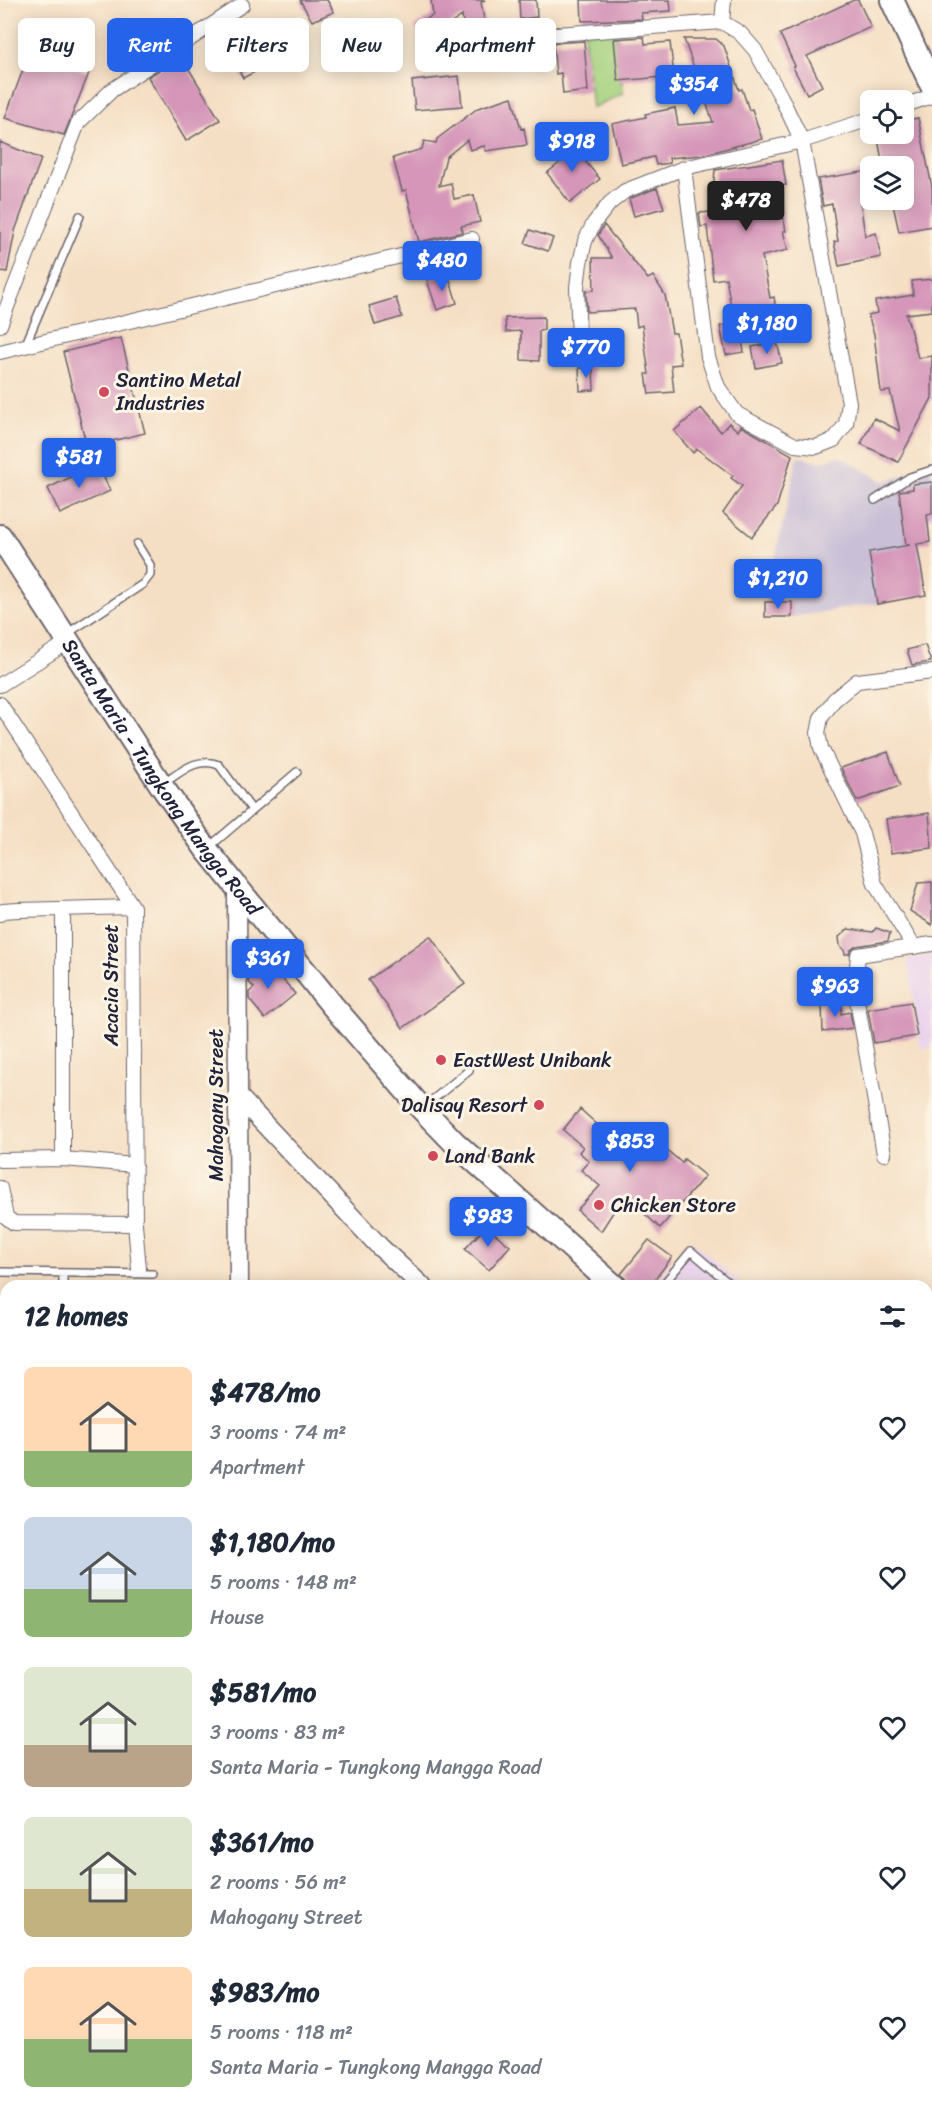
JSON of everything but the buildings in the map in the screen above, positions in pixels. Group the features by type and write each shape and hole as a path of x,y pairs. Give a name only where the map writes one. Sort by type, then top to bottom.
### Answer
{"main road":[{"path":"892,0 932,86"},
{"name":"Santa Maria - Tungkong Mangga Road","path":"0,536 161,785 237,889 332,1005 422,1109 455,1143 607,1280"}],"street":[{"path":"722,22 724,0"},
{"path":"0,325 78,123 112,90 242,5"},
{"path":"556,34 722,22 740,33 754,50 781,97 802,141 849,403 846,424 834,440 816,447 795,444 737,414 718,387 708,357 684,168"},
{"path":"914,102 932,96"},
{"path":"579,341 580,263 585,242 594,223 610,203 626,191 684,168 802,141 860,121"},
{"path":"0,352 472,239"},
{"path":"0,685 66,639"},
{"path":"914,947 875,884 862,833 820,748 818,733 820,718 827,708 857,681 932,672"},
{"name":"Acacia Street","path":"0,704 133,907 135,1224 139,1269"},
{"name":"Mahogany Street","path":"237,889 239,1280"},
{"path":"1,912 133,907"},
{"path":"63,909 63,1159"},
{"path":"884,1154 855,989 858,955 932,944"},
{"path":"238,1096 380,1247 416,1280"},
{"path":"0,1160 63,1159 135,1165"},
{"path":"0,1188 6,1217 14,1223 135,1224"}],"lane":[{"path":"25,346 80,216"},
{"path":"875,500 910,477 932,471"},
{"path":"66,639 143,584 150,575 150,565 137,544"},
{"path":"161,785 198,762 210,762 219,765 252,810"},
{"path":"206,849 297,772"},
{"path":"422,1109 469,1070"},
{"path":"667,1280 691,1251 725,1280"},
{"path":"0,1272 153,1274"},
{"path":"63,1273 63,1280"}],"shaded area":[{"path":"798,456 819,462 839,456 884,482 932,465 932,517 927,518 930,542 919,544 926,595 792,617 765,616 765,602"},
{"path":"932,955 932,1047 921,1049 907,959"},
{"path":"691,1240 737,1280 658,1280"}],"green space":[{"path":"616,31 623,93 592,108 584,32"}],"place":[{"name":"Santino Metal Industries","path":"104,392"},
{"name":"EastWest Unibank","path":"441,1060"},
{"name":"Dalisay Resort","path":"539,1105"},
{"name":"Land Bank","path":"433,1156"},
{"name":"Chicken Store","path":"599,1205"}]}
